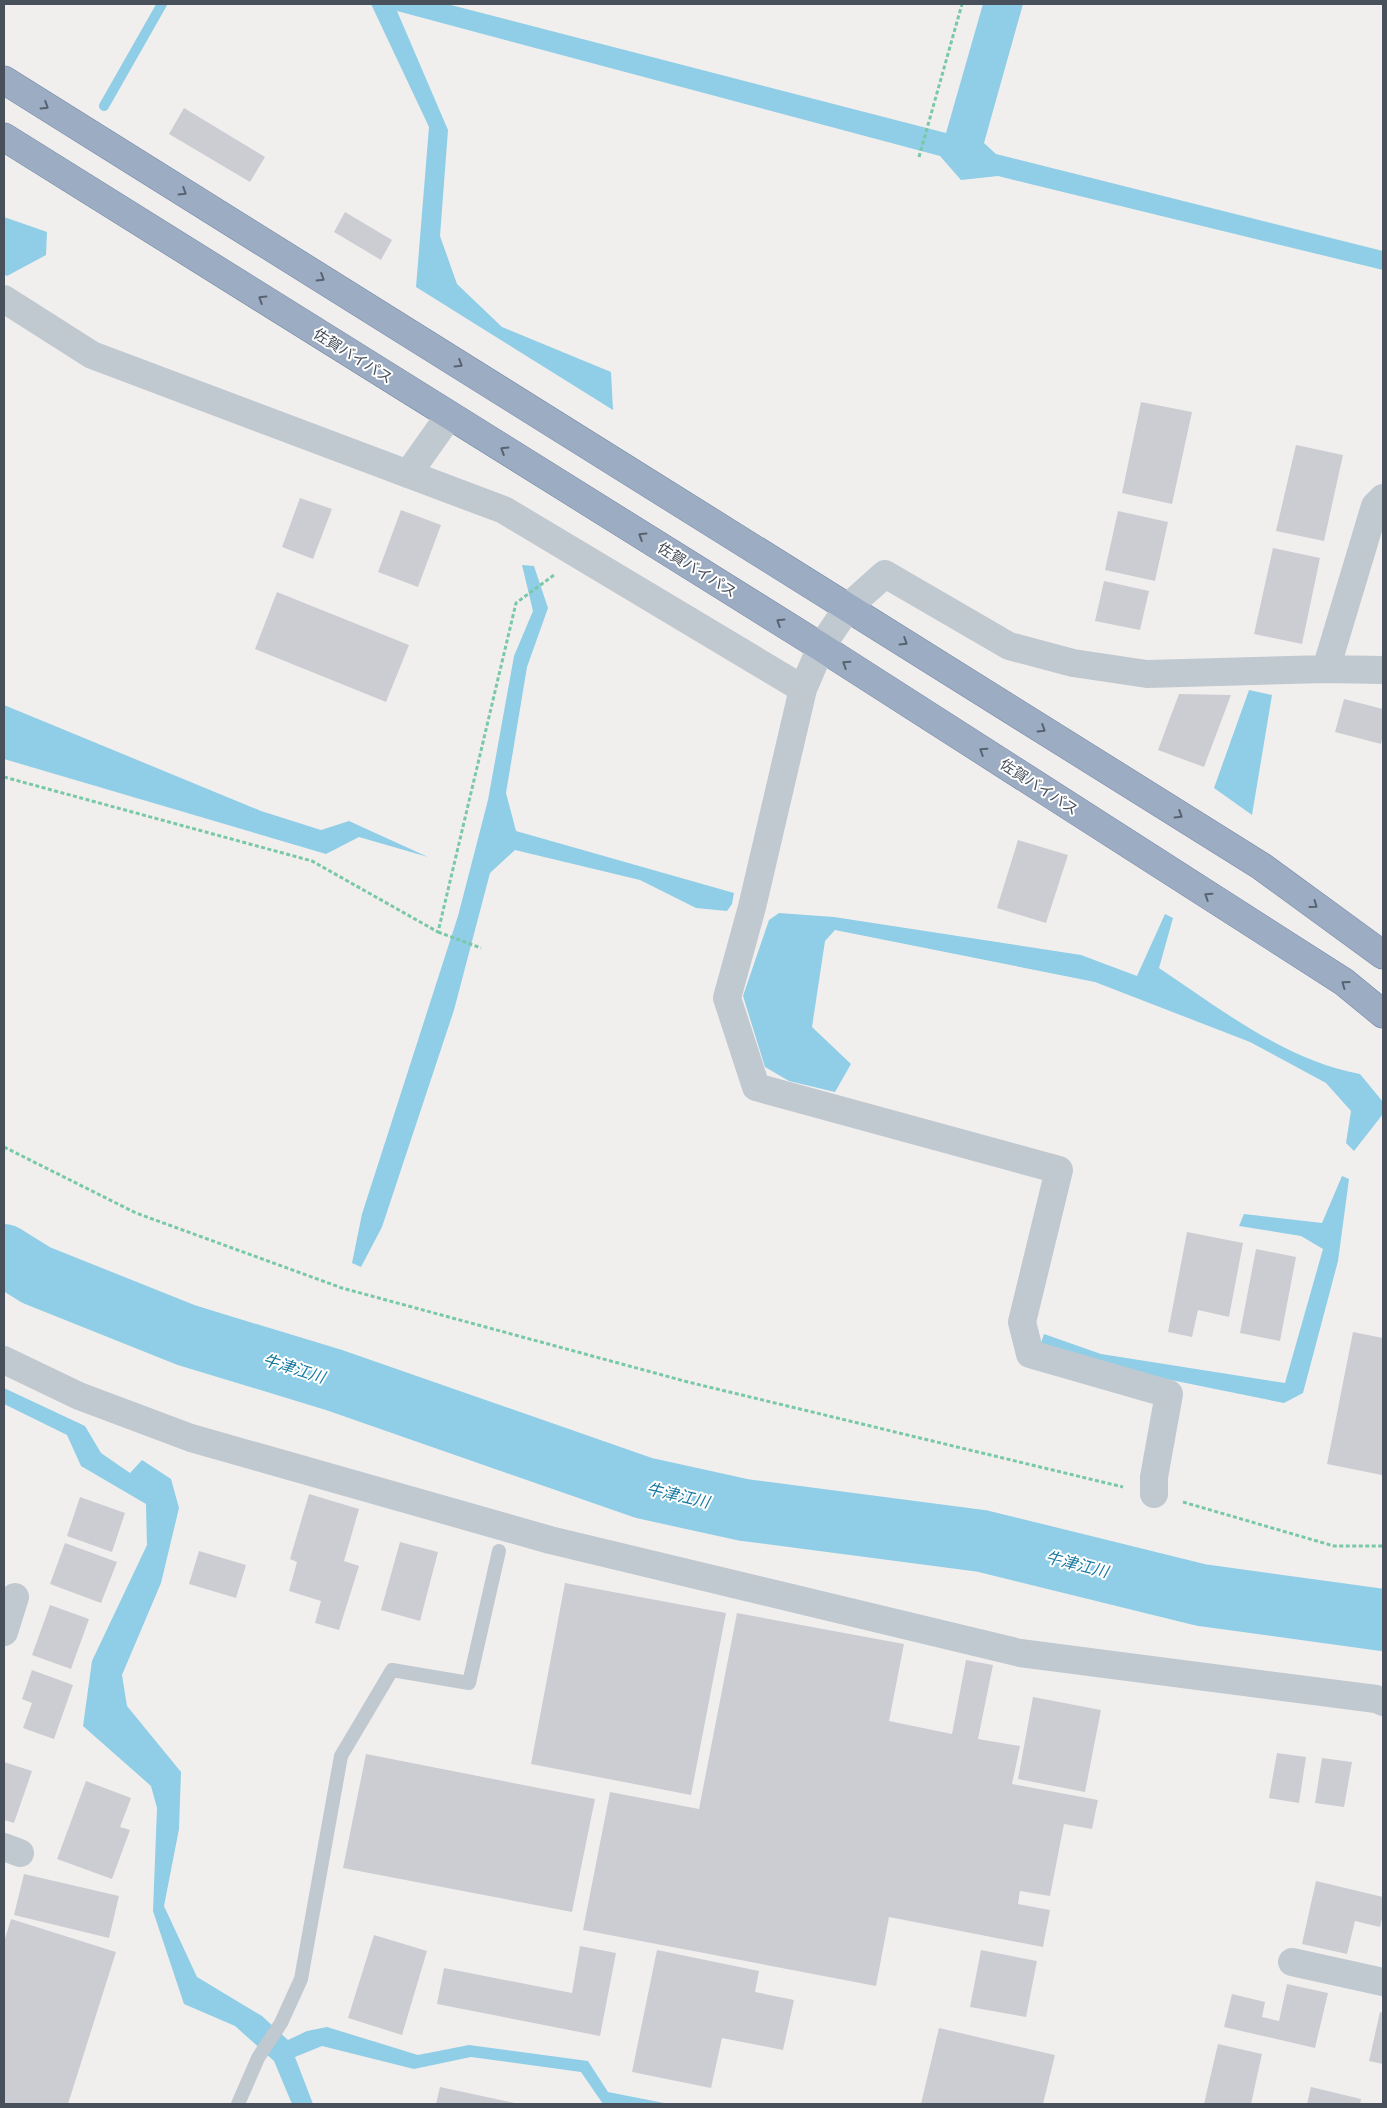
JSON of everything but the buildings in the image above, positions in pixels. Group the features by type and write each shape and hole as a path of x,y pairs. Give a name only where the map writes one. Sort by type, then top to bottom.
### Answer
{"highway":[{"path":"4,80 1261,866 1383,955"},
{"name":"佐賀バイパス","path":"4,136 821,647 1344,982 1383,1014"}],"street":[{"path":"4,299 92,355 504,510 803,690"},
{"path":"408,474 449,416"},
{"path":"1326,669 1375,506 1383,498"},
{"path":"1154,1494 1154,1477 1169,1394 1030,1354 1022,1322 1059,1170 756,1087 727,998 752,908 803,690 821,647 848,607 885,574 1009,646 1073,663 1147,674 1326,669 1383,670"},
{"path":"4,1360 79,1396 191,1438 550,1540 1020,1653 1376,1699 1383,1702"},
{"path":"4,1632 15,1597"},
{"path":"1292,1962 1383,1982"}],"lane":[{"path":"238,2104 258,2058 281,2023 301,1979 341,1756 392,1670 469,1683 499,1551"}],"path":[{"path":"919,158 962,4"},
{"path":"438,932 516,603 552,576"},
{"path":"4,777 312,862 438,932 482,948"},
{"path":"4,1147 136,1213 342,1288 688,1382 1154,1494 1334,1546 1383,1546"}],"water":[{"path":"371,4 447,4 946,133 983,4 1023,4 984,143 996,154 1383,251 1383,270 998,176 961,180 940,156 397,11 448,130 440,236 457,284 502,327 611,372 613,410 416,287 429,127"},
{"path":"4,217 47,232 46,255 7,276 4,274"},
{"path":"522,565 534,566 548,608 527,667 506,793 516,831 734,893 732,904 727,911 696,908 640,880 515,850 490,873 454,1010 382,1227 361,1267 352,1263 362,1214 458,916 488,800 514,656 533,611"},
{"path":"1249,690 1272,695 1252,815 1214,788"},
{"path":"4,705 261,811 321,830 349,821 428,857 359,837 326,854 4,759"},
{"path":"779,913 834,917 1081,955 1137,976 1165,914 1173,918 1159,968 1230,1016 1280,1046 1306,1058 1360,1074 1383,1102 1383,1114 1354,1151 1346,1143 1351,1111 1326,1083 1250,1042 1095,982 835,930 825,941 812,1027 851,1064 835,1092 789,1081 765,1067 743,996 769,920"},
{"path":"1342,1176 1349,1179 1338,1261 1303,1393 1284,1403 1092,1364 1041,1343 1044,1334 1101,1354 1285,1383 1323,1249 1301,1236 1239,1226 1244,1214 1322,1223"},
{"path":"4,1388 85,1426 101,1453 130,1473 142,1460 171,1479 179,1508 161,1583 122,1675 127,1706 181,1772 179,1829 164,1906 197,1977 262,2016 288,2040 307,2031 327,2027 418,2055 469,2045 588,2061 608,2092 669,2104 603,2104 581,2072 471,2057 414,2069 322,2046 295,2057 313,2104 292,2104 274,2061 235,2026 184,2004 153,1911 157,1808 151,1786 83,1726 92,1661 147,1545 146,1504 81,1466 67,1435 4,1404"}],"waterway":[{"path":"104,106 162,4"},
{"name":"牛津江川","path":"4,1255 36,1275 186,1335 334,1380 644,1488 744,1510 982,1541 1201,1595 1383,1620"}]}
